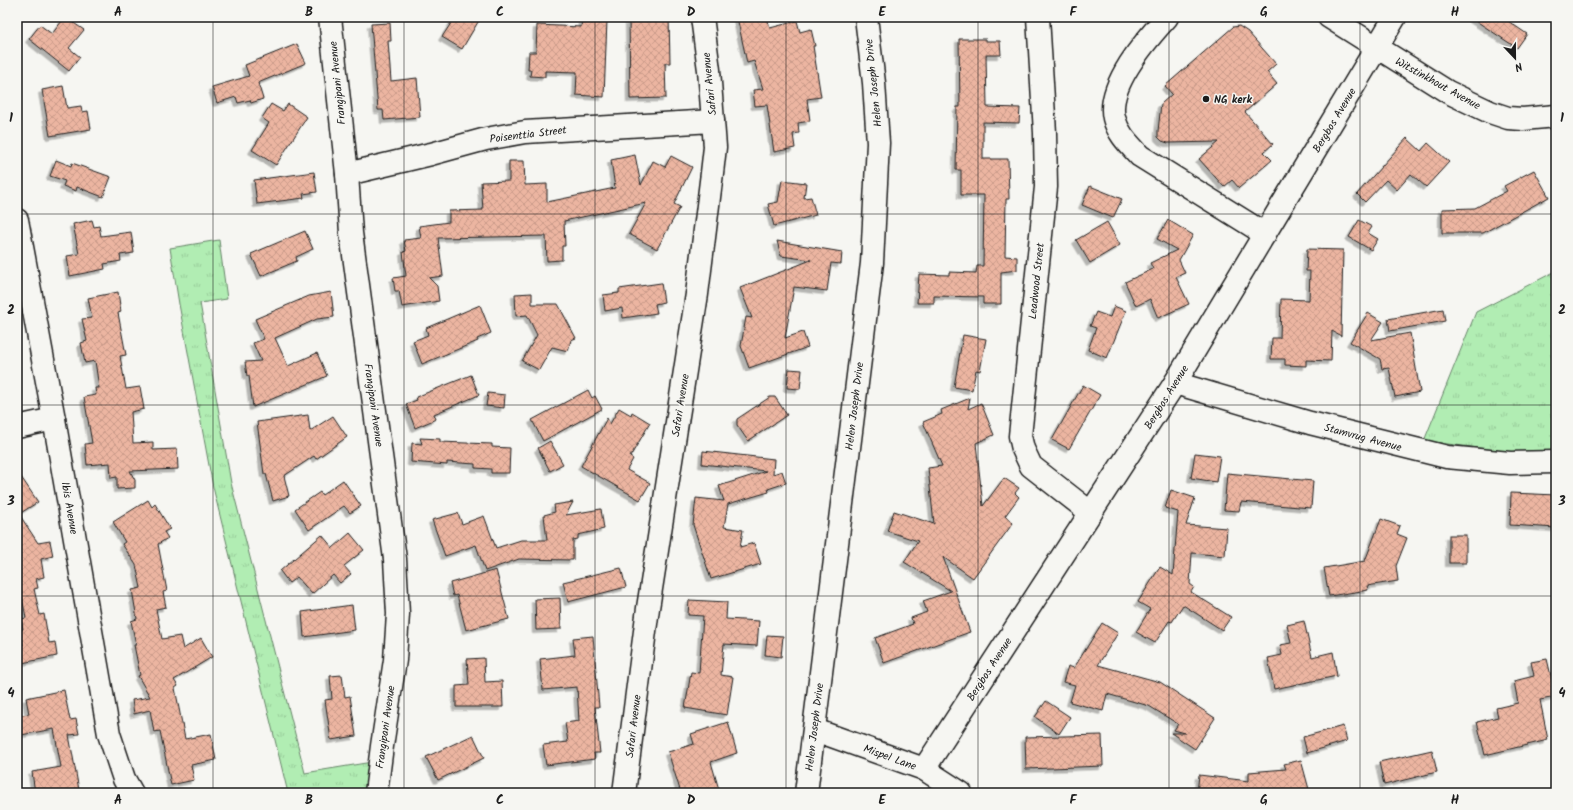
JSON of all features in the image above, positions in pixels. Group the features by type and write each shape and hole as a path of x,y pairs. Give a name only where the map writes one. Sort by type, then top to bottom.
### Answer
{"street":[{"name":"Frangipani Avenue","path":"330,17 347,174 351,233 394,551 397,586 398,614 395,660 376,793"},
{"name":"Safari Avenue","path":"624,793 648,608 697,294 715,147 702,17"},
{"name":"Helen Joseph Drive","path":"806,793 872,263 878,143 874,83 866,17"},
{"name":"Leadwood Street","path":"1038,17 1045,134 1046,187 1020,436 1023,449 1031,466 1091,513"},
{"path":"1167,17 1151,34 1131,63 1116,91 1113,106 1117,126 1127,142 1140,156 1266,234"},
{"name":"Witstinkhout Avenue","path":"1329,17 1448,92 1494,114 1508,118 1523,119 1556,116"},
{"name":"Bergbos Avenue","path":"924,769 1175,384 1395,17"},
{"name":"Poisenttia Street","path":"347,174 486,139 525,132 713,122"},
{"name":"Ibis Avenue","path":"17,220 54,419 109,734 124,779 132,793"},
{"name":"Stamvrug Avenue","path":"1175,384 1310,423 1447,457 1510,463 1556,462"},
{"path":"17,427 54,419"},
{"name":"Mispel Lane","path":"815,730 924,769 962,793"}],"green space":[{"path":"219,240 227,299 200,303 231,483 305,773 372,762 368,793 288,793 213,487 170,248"},
{"path":"1556,271 1556,453 1534,455 1424,441 1476,312"}],"building":[{"path":"65,17 84,30 69,48 80,57 69,71 29,39 40,25 52,34"},
{"path":"455,17 481,17 462,49 442,37"},
{"path":"629,17 669,17 670,63 665,63 666,98 630,99"},
{"path":"737,17 767,17 770,28 797,21 800,32 811,29 815,46 813,46 821,97 807,99 810,121 798,123 799,133 793,134 795,148 774,152 767,105 755,106 753,90 763,89 754,61 747,63"},
{"path":"1470,17 1502,17 1527,34 1517,48"},
{"path":"582,19 607,20 604,97 576,95 577,72 545,71 545,77 530,76 531,70 528,70 529,52 536,52 537,25 581,27"},
{"path":"390,23 391,41 388,41 391,81 417,78 420,117 384,120 383,110 378,110 371,24"},
{"path":"1239,26 1248,32 1276,64 1267,72 1277,84 1245,112 1273,144 1264,152 1272,160 1239,188 1232,180 1224,187 1199,159 1219,142 1168,143 1162,141 1158,137 1158,131 1161,104 1172,94 1165,86 1233,27"},
{"path":"959,39 986,39 986,41 1000,41 1001,55 986,55 987,107 1020,108 1019,123 983,122 983,159 1008,159 1009,199 1006,199 1005,256 1017,257 1017,270 1001,272 1001,304 983,304 983,297 934,296 934,303 917,303 919,274 949,275 949,272 976,273 977,266 983,266 984,195 961,195 961,170 956,170 957,107 960,107"},
{"path":"297,44 306,63 258,83 263,99 251,103 250,100 238,103 236,97 217,103 212,87 249,76 245,65"},
{"path":"63,86 67,108 81,106 82,112 88,111 91,129 50,136 42,90"},
{"path":"271,104 283,111 288,104 307,117 276,165 252,150 269,123 262,118"},
{"path":"1407,138 1421,151 1428,143 1449,162 1426,187 1411,174 1397,190 1386,180 1365,202 1357,194"},
{"path":"635,155 641,185 653,161 665,167 671,156 692,167 674,204 680,207 657,249 629,234 646,203 564,221 565,246 562,246 562,260 547,261 546,236 438,238 443,276 429,278 437,286 439,301 402,307 399,291 395,291 393,278 406,276 403,252 406,251 404,240 421,238 419,226 449,222 449,211 483,210 481,182 509,181 509,161 524,161 525,185 547,184 547,202 615,188 611,160"},
{"path":"56,160 71,166 72,163 111,177 103,197 77,187 76,191 63,186 65,181 50,176"},
{"path":"1534,170 1549,197 1483,233 1442,233 1442,209 1475,208 1507,191 1504,186"},
{"path":"314,172 317,192 303,194 304,198 257,204 254,180"},
{"path":"782,180 806,183 804,198 811,197 816,215 774,226 768,204 778,202"},
{"path":"1090,186 1122,199 1113,218 1082,205"},
{"path":"92,220 94,227 99,226 101,236 131,232 134,253 120,255 121,261 104,264 105,269 70,276 67,256 79,254 73,224"},
{"path":"1168,220 1193,235 1179,260 1185,273 1176,277 1189,304 1158,318 1150,299 1136,306 1125,282 1153,269 1150,263 1177,250 1157,239"},
{"path":"1359,220 1372,227 1368,233 1378,239 1371,250 1349,237"},
{"path":"1107,222 1120,245 1090,263 1076,240"},
{"path":"305,231 313,249 296,257 297,261 261,276 251,254"},
{"path":"777,241 842,252 841,264 831,263 827,291 794,287 785,338 803,332 808,347 749,368 741,346 746,317 752,318 740,288 811,260 781,256"},
{"path":"1307,249 1343,250 1341,336 1332,331 1331,361 1306,360 1306,366 1285,365 1285,359 1271,359 1272,338 1280,338 1281,299 1309,300 1310,271 1306,271"},
{"path":"661,283 664,302 655,304 657,313 623,318 622,308 605,311 603,295 619,293 619,289"},
{"path":"118,292 121,312 118,313 126,355 120,356 126,389 140,387 144,409 131,412 133,443 153,442 153,450 177,449 178,469 130,471 135,480 135,488 117,489 117,477 111,478 110,463 87,465 85,444 92,443 84,397 96,395 95,388 99,388 95,361 85,363 81,343 87,341 82,319 92,318 88,298"},
{"path":"331,292 334,317 317,319 275,338 288,366 317,353 327,376 253,407 249,376 247,376 245,362 261,361 253,343 264,339 255,319 309,296"},
{"path":"532,293 532,304 558,304 576,338 571,340 568,351 552,347 539,370 522,361 537,335 527,315 516,316 515,294"},
{"path":"480,305 491,333 477,339 478,341 422,364 413,341 428,335 426,328"},
{"path":"1114,306 1126,311 1107,358 1088,350 1096,328 1090,326 1096,312 1110,317"},
{"path":"1443,309 1445,321 1390,331 1388,319"},
{"path":"1368,313 1383,322 1371,340 1410,333 1420,392 1395,397 1389,368 1382,369 1380,359 1350,342"},
{"path":"963,335 986,339 980,371 976,370 972,390 954,387"},
{"path":"789,369 802,370 800,389 787,388"},
{"path":"471,375 479,395 434,414 436,419 415,428 406,404 417,400 416,397"},
{"path":"1083,385 1100,395 1069,449 1052,440"},
{"path":"588,390 592,398 595,396 602,409 543,441 532,420"},
{"path":"488,393 505,395 504,408 486,406"},
{"path":"770,397 775,397 787,415 748,441 737,425 737,419"},
{"path":"970,398 968,409 981,403 994,435 976,443 983,506 1004,478 1019,488 1015,493 1019,497 1005,516 1013,523 973,578 943,557 970,632 884,663 875,638 913,624 911,618 927,612 923,601 951,591 904,562 918,541 887,531 894,511 934,524 928,468 942,466 923,422 942,414 941,410"},
{"path":"619,408 631,415 632,412 650,423 630,457 633,459 627,470 650,483 640,500 581,466 607,418 610,424"},
{"path":"308,415 310,431 333,416 347,437 316,459 314,456 284,476 289,496 273,501 266,474 264,474 257,422"},
{"path":"420,438 440,439 440,442 492,444 492,447 510,448 509,473 491,473 491,469 475,468 475,464 447,462 447,465 411,462 412,443 422,444"},
{"path":"550,441 563,464 550,471 538,448"},
{"path":"703,451 774,459 773,474 782,471 786,483 768,489 769,492 728,504 724,527 743,530 740,547 754,543 761,564 711,579 693,525 696,498 724,501 719,486 766,471 702,464"},
{"path":"1195,453 1220,456 1216,482 1191,478"},
{"path":"17,471 38,502 19,514 38,543 50,541 53,556 41,559 44,577 36,579 38,588 34,589 40,615 44,614 49,643 55,642 57,656 17,664 17,647 23,645 20,630 23,629 21,619 26,618 21,592 17,592"},
{"path":"1227,473 1313,481 1311,508 1241,502 1239,511 1224,510"},
{"path":"343,480 361,506 350,513 344,506 309,530 295,509 320,492 322,495"},
{"path":"1171,490 1195,498 1186,525 1227,528 1225,556 1192,553 1190,584 1194,587 1191,592 1231,617 1222,630 1183,605 1172,622 1169,621 1155,643 1136,632 1150,609 1138,602 1160,567 1173,575 1178,512 1165,508"},
{"path":"1511,493 1556,495 1556,528 1510,525"},
{"path":"148,500 152,507 155,504 170,529 164,532 168,538 158,544 167,591 163,592 166,607 156,609 162,639 180,636 183,649 201,638 212,657 174,680 178,686 175,688 185,739 211,734 216,760 191,765 194,780 171,785 160,731 154,732 150,710 134,714 132,700 150,697 138,676 140,675 131,621 137,619 132,590 141,588 136,565 122,544 125,542 113,522"},
{"path":"573,502 566,515 601,509 604,529 578,535 578,539 573,540 573,560 519,559 485,571 476,545 445,556 432,520 458,513 462,524 484,516 496,548 521,540 547,540 544,515 555,512 554,505"},
{"path":"1381,519 1400,526 1397,534 1407,538 1396,566 1398,581 1367,586 1368,590 1329,596 1324,568 1365,561"},
{"path":"350,533 364,550 344,566 351,574 340,583 333,575 312,594 297,577 289,583 280,571 322,535 333,548"},
{"path":"1449,535 1466,535 1466,563 1449,563"},
{"path":"621,568 626,587 568,602 563,582"},
{"path":"496,570 509,619 466,630 457,595 453,596 450,583"},
{"path":"560,598 561,629 536,630 535,599"},
{"path":"689,600 727,602 726,619 759,621 757,646 724,644 721,675 733,677 727,715 685,708 691,672 699,673 703,616 688,615"},
{"path":"352,605 355,630 304,637 302,612"},
{"path":"1304,621 1312,657 1333,652 1337,676 1274,689 1268,658 1282,655 1280,645 1291,643 1287,625"},
{"path":"1102,623 1118,633 1098,665 1160,682 1215,718 1195,749 1171,733 1185,733 1174,730 1178,724 1149,706 1107,694 1103,711 1070,702 1075,685 1063,682 1068,666 1074,668"},
{"path":"767,635 783,636 781,657 765,655"},
{"path":"593,636 599,707 595,707 600,753 594,753 595,759 546,765 543,745 568,742 565,723 579,721 577,687 543,690 540,659 575,655 573,638"},
{"path":"484,658 485,682 502,681 503,707 456,707 456,686 469,685 467,659"},
{"path":"1547,659 1556,697 1540,700 1548,740 1485,755 1477,722 1498,717 1496,708 1518,703 1514,681 1534,676 1531,662"},
{"path":"342,675 345,697 350,696 356,736 331,740 325,700 332,699 330,676"},
{"path":"64,690 70,720 76,719 79,734 69,735 79,790 62,793 35,793 32,772 61,767 54,729 21,735 17,716 29,714 26,698"},
{"path":"1046,701 1070,717 1059,734 1035,717"},
{"path":"728,722 737,753 711,762 720,793 681,793 668,752 694,744 691,734"},
{"path":"1343,726 1347,741 1307,753 1303,737"},
{"path":"473,735 484,758 438,780 426,757"},
{"path":"1102,735 1103,766 1026,769 1025,737"},
{"path":"1432,750 1437,772 1384,785 1379,762"},
{"path":"1301,760 1310,793 1197,793 1199,775 1249,781 1249,772 1286,769 1284,764"}],"place":[{"name":"NG kerk","path":"1206,99"}]}
